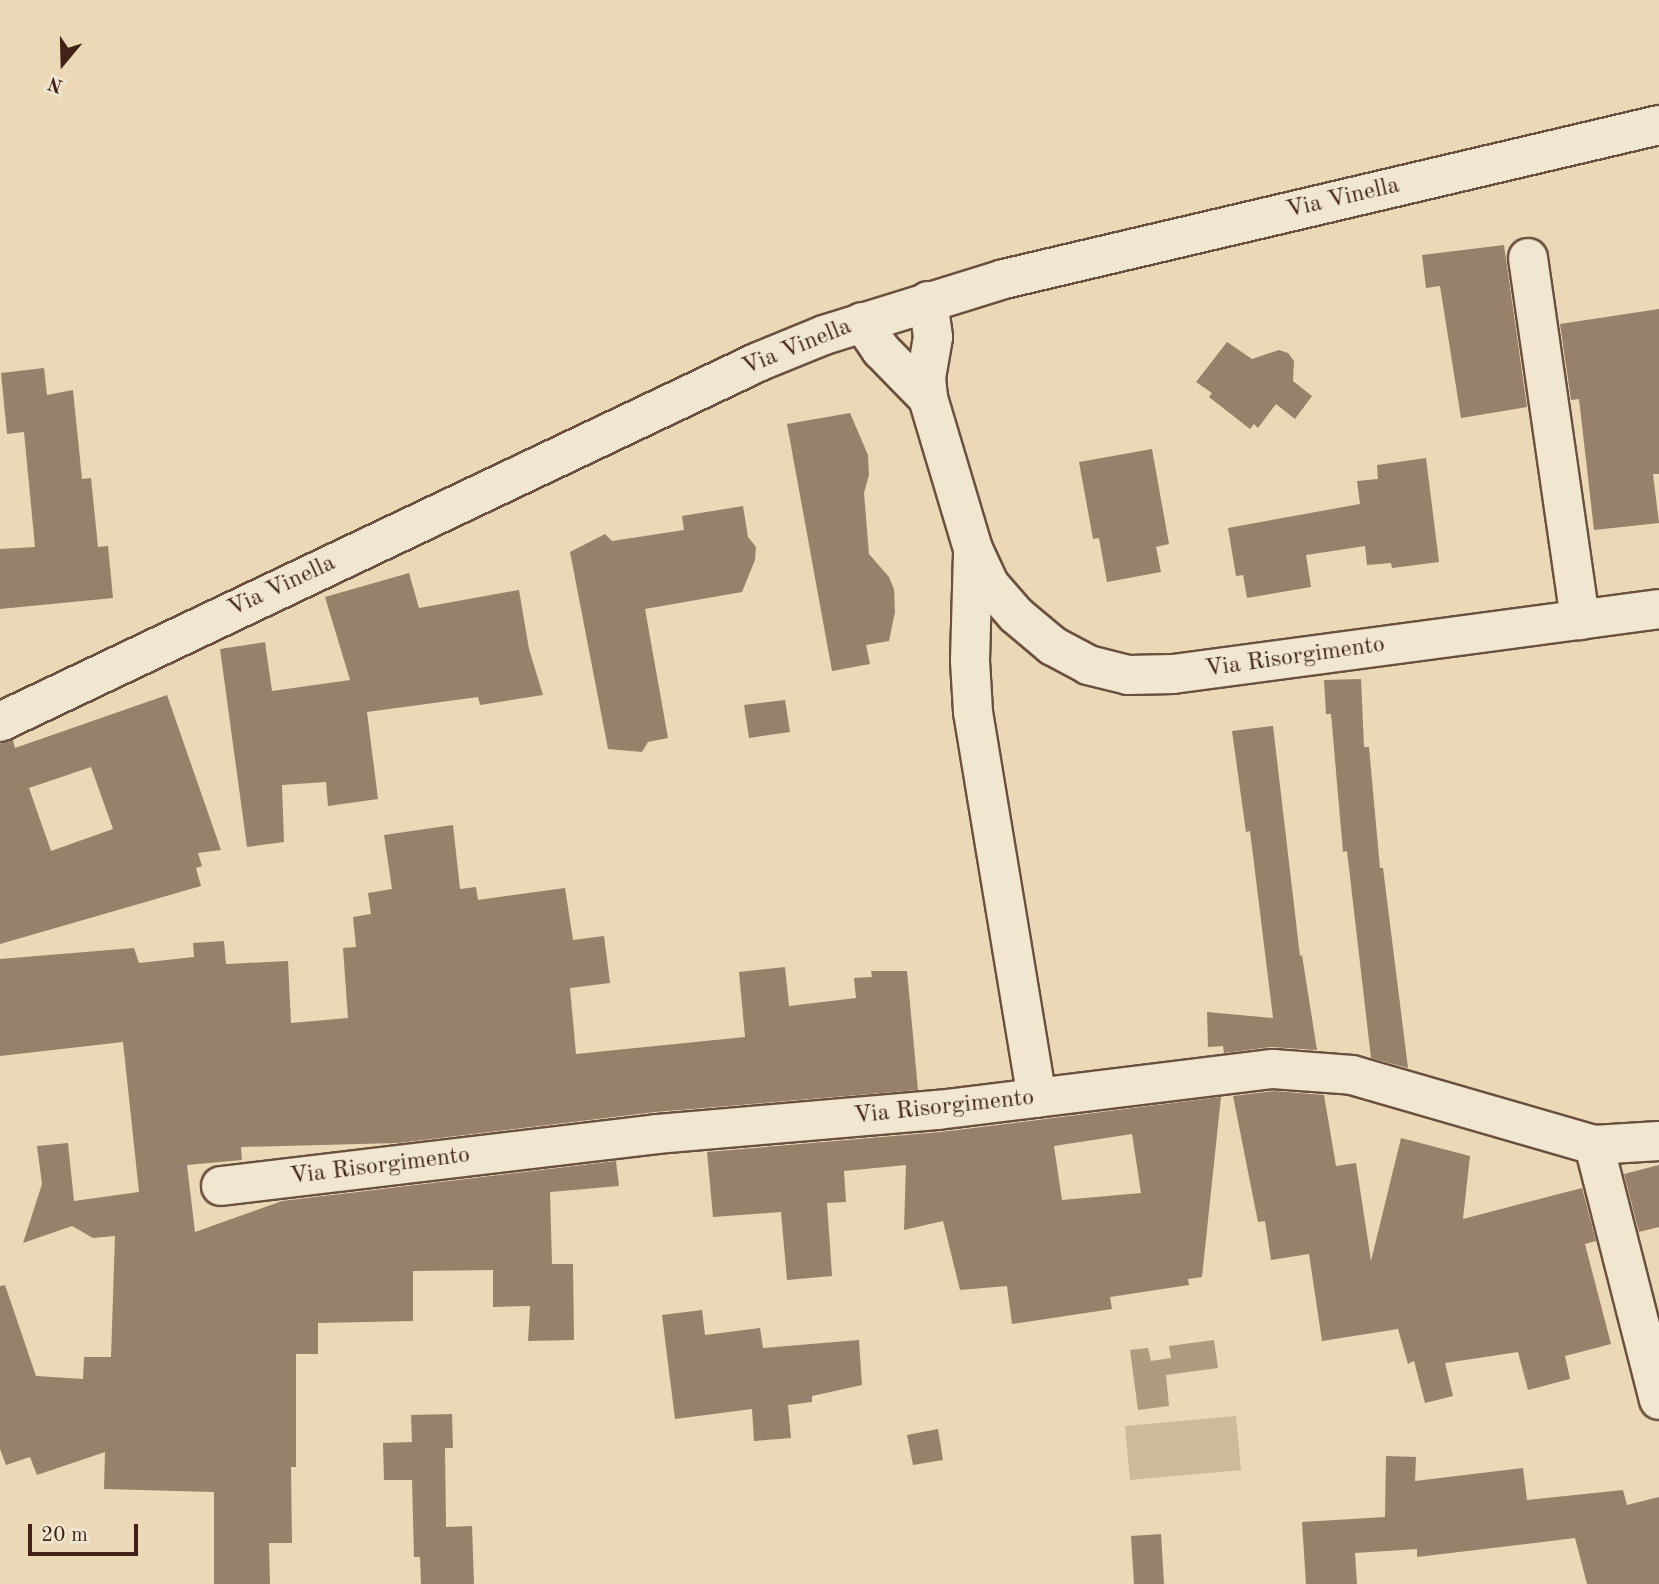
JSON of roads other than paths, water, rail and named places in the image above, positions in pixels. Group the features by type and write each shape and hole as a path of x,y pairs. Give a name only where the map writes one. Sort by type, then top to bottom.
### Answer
{"street":[{"name":"Via Vinella","path":"0,722 758,362 862,323 1004,279 1655,123"},
{"path":"1528,258 1580,620"},
{"path":"928,301 933,337 926,378 928,398"},
{"path":"862,323 881,351 917,383 928,398"},
{"name":"Via Risorgimento","path":"928,398 973,549 989,584 1016,615 1053,646 1088,665 1128,675 1173,674 1659,610"},
{"path":"973,549 970,661 973,712 1037,1098"},
{"name":"Via Risorgimento","path":"221,1186 657,1134 938,1111 1273,1069 1337,1073 1594,1145 1659,1141"},
{"path":"1594,1145 1659,1400"}]}
